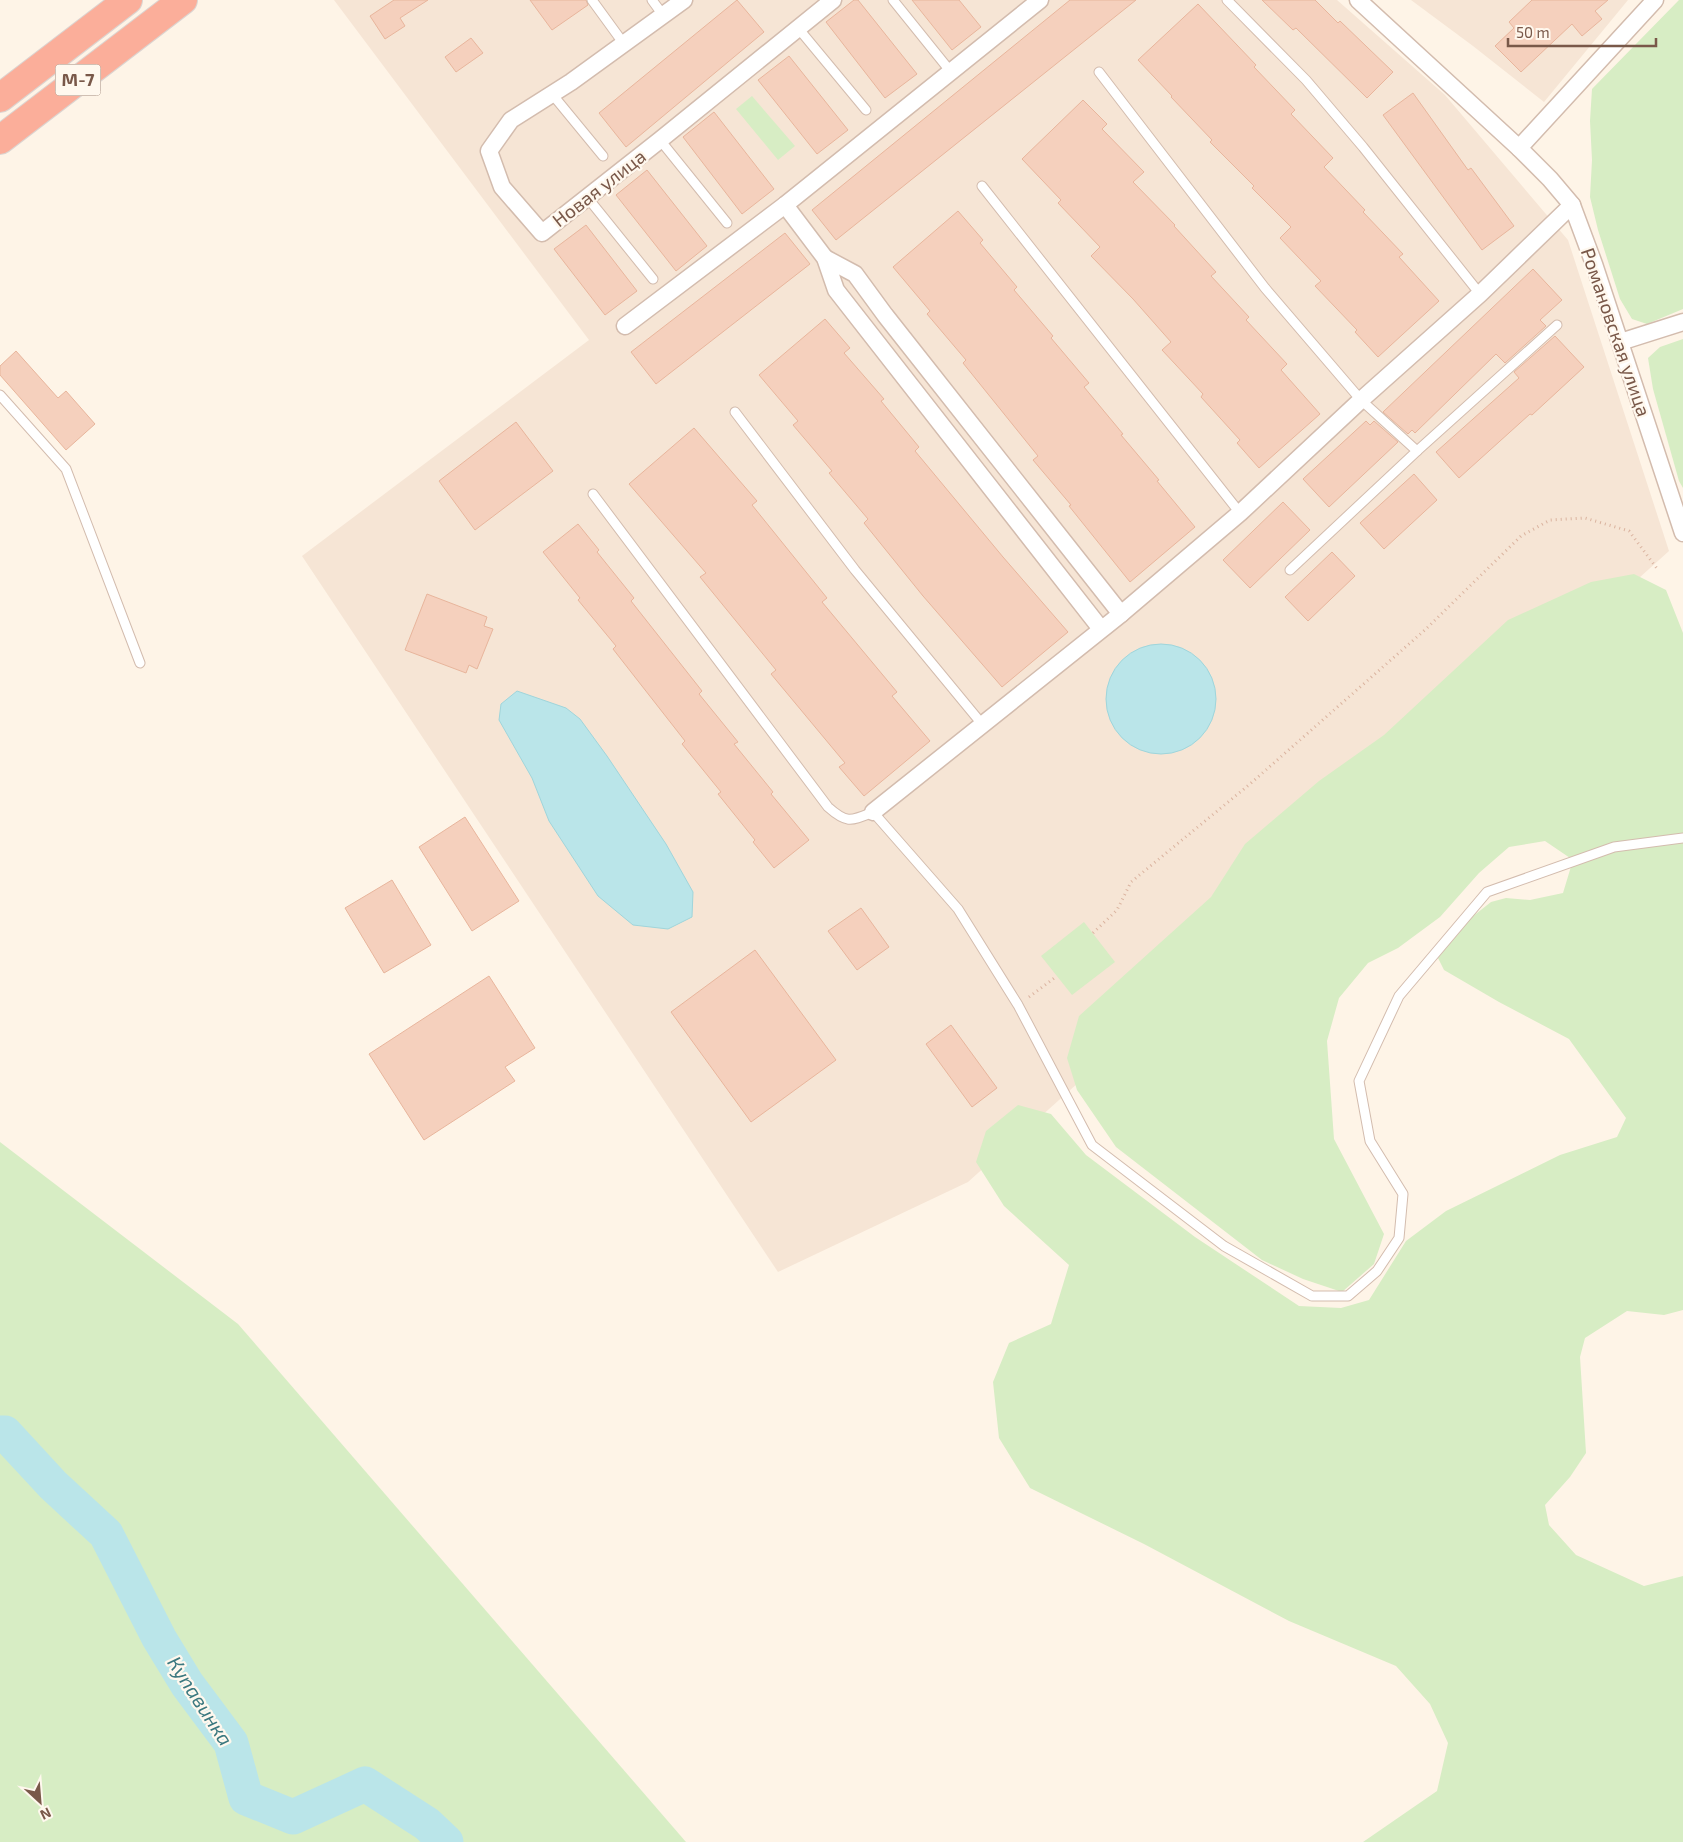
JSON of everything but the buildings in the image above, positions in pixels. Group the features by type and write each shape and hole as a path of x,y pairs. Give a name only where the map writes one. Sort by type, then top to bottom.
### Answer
{"highway":[{"name":"М-7","path":"0,98 128,0"},
{"name":"М-7","path":"0,140 182,0"}],"street":[{"name":"Новая улица","path":"684,0 552,94 511,120 489,151 502,187 542,232 660,140 833,0"},
{"path":"626,326 785,206 1040,0"},
{"name":"Романовская улица","path":"1358,0 1519,148 1550,179 1572,205 1620,342 1683,533"},
{"path":"1519,148 1654,0"},
{"path":"874,812 1121,614 1240,513 1480,294 1572,205"},
{"path":"785,206 825,258 836,290 1101,629"},
{"path":"825,258 855,274 1121,614"},
{"path":"1620,342 1683,322"},
{"path":"904,379 923,363"},
{"path":"1009,512 1028,496"}],"lane":[{"path":"592,0 624,44"},
{"path":"652,0 663,15"},
{"path":"893,0 951,72"},
{"path":"1227,0 1306,80 1363,147 1480,294"},
{"path":"798,28 866,110"},
{"path":"1100,72 1265,288 1362,400 1417,452"},
{"path":"552,94 603,156"},
{"path":"660,140 727,223"},
{"path":"982,186 1240,513"},
{"path":"587,197 653,279"},
{"path":"1290,570 1557,325"},
{"path":"0,394 66,469 140,663"},
{"path":"735,412 855,570 982,724"},
{"path":"593,494 828,806 840,818 855,820 874,812 958,909 1018,1004 1092,1145 1224,1246 1312,1296 1348,1296 1377,1271 1399,1238 1403,1194 1370,1141 1359,1082 1399,996 1486,892 1614,847 1683,838"}],"path":[{"path":"1092,933 1117,910 1131,882 1250,784 1426,629 1521,536 1550,520 1585,518 1629,531 1658,570"},
{"path":"1018,1004 1057,976"}],"shaded area":[{"path":"334,0 1337,0 1445,95 1568,240 1669,551 968,1182 778,1272 302,556 589,340"},
{"path":"1411,0 1628,0 1544,102"}],"green space":[{"path":"1679,0 1683,0 1683,309 1647,324 1632,319 1620,299 1598,230 1590,197 1592,89"},
{"path":"752,96 795,146 778,160 736,109"},
{"path":"1683,339 1683,488 1679,481 1653,389 1648,358 1660,347"},
{"path":"1634,574 1666,590 1683,633 1683,1310 1664,1315 1627,1311 1585,1338 1580,1357 1586,1453 1570,1477 1545,1505 1549,1525 1576,1555 1644,1586 1683,1576 1683,1842 1363,1842 1437,1791 1448,1743 1430,1704 1396,1666 1289,1621 1144,1544 1030,1488 999,1438 993,1382 1009,1343 1051,1324 1069,1265 1004,1206 976,1162 986,1131 1018,1105 1051,1114 1086,1155 1195,1237 1299,1306 1341,1308 1369,1300 1406,1241 1446,1211 1560,1155 1617,1137 1626,1118 1569,1039 1444,970 1436,954 1458,928 1491,902 1506,898 1530,900 1563,893 1573,860 1545,841 1509,847 1479,873 1440,917 1398,948 1368,963 1339,998 1327,1041 1334,1139 1384,1234 1374,1264 1342,1292 1303,1279 1262,1260 1116,1147 1077,1090 1067,1058 1079,1016 1211,897 1245,844 1319,781 1384,735 1508,620 1591,582"},
{"path":"1084,922 1115,962 1072,995 1041,956"},
{"path":"0,1142 238,1324 686,1842 0,1842"}],"water":[{"path":"1161,644 1182,648 1200,660 1212,678 1216,699 1212,720 1200,738 1182,750 1161,754 1140,750 1122,738 1110,720 1106,699 1110,678 1122,660 1140,648"},
{"path":"517,691 566,708 580,719 666,844 693,892 692,917 668,929 633,925 598,896 549,821 532,778 499,720 501,704"}],"waterway":[{"name":"Купавинка","path":"0,1433 5,1433 53,1485 106,1534 159,1638 187,1684 231,1743 246,1798 293,1817 365,1784 427,1824 446,1842"}]}
